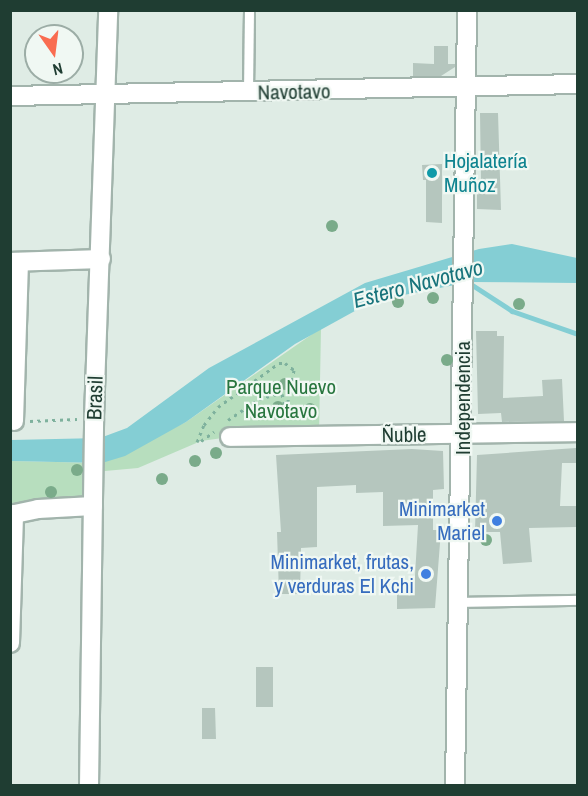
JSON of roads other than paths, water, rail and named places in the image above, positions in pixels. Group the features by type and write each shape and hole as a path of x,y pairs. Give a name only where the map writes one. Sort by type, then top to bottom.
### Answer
{"street":[{"name":"Brasil","path":"89,786 94,423 107,95 108,10"},
{"name":"Independencia","path":"455,786 464,434 467,10"},
{"name":"Navotavo","path":"10,96 249,93 578,84"},
{"path":"14,422 15,262 101,259"},
{"name":"Ñuble","path":"223,430 464,434 578,432"},
{"path":"10,643 12,515 38,509 93,506"}],"lane":[{"path":"249,10 249,93"},
{"path":"460,602 578,600"}],"water":[{"name":"Estero Navotavo","path":"512,244 577,258 577,283 470,282 373,301 295,344 186,422 125,456 102,463 11,461 11,440 100,438 127,428 209,368 365,283 479,249"}],"waterway":[{"name":"Estero Navotavo","path":"466,281 512,311 578,334"}],"place":[{"name":"Hojalatería Muñoz","path":"432,173"},
{"name":"Minimarket Mariel","path":"497,521"},
{"name":"Minimarket, frutas, y verduras El Kchi","path":"426,574"}],"park label":[{"name":"Parque Nuevo Navotavo","path":"281,399"}]}
